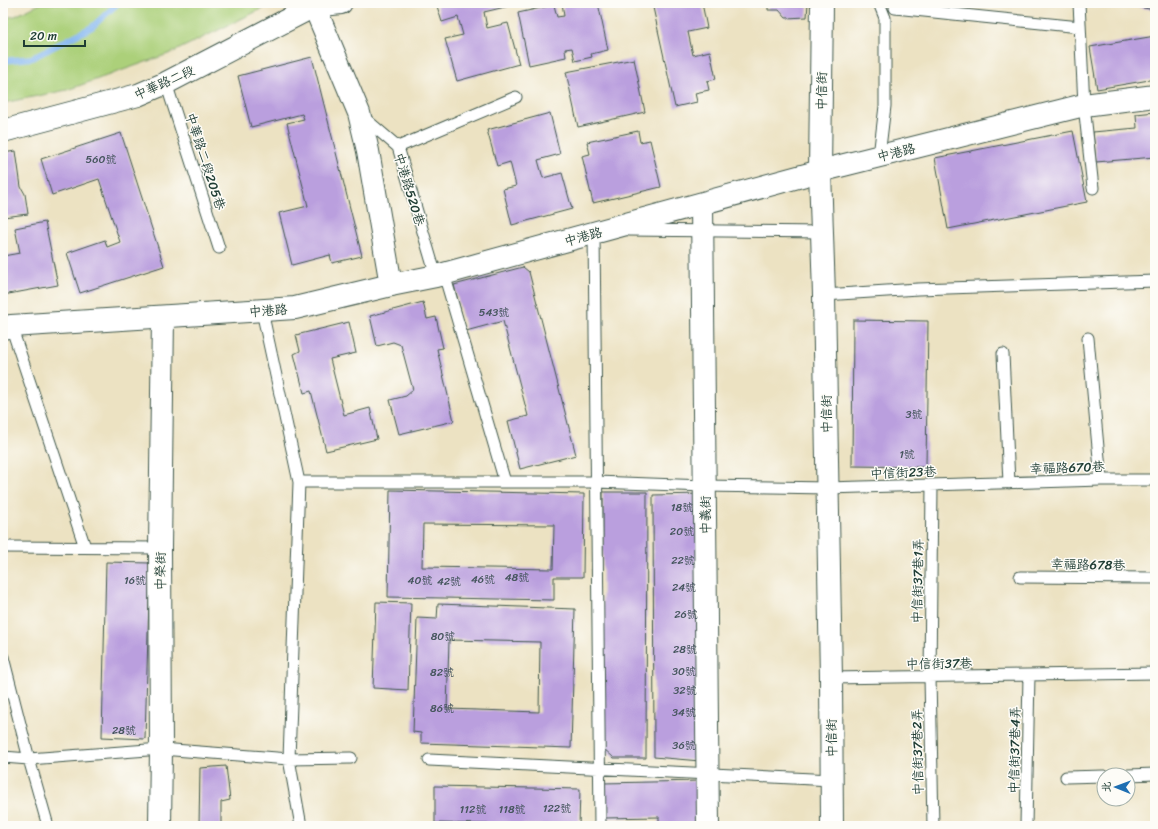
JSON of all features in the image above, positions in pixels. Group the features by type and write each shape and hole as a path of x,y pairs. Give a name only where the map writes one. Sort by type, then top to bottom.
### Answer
{"street":[{"name":"中華路二段","path":"3,131 138,95 166,83 315,4 341,3"},
{"name":"中信街","path":"822,3 820,170 824,295 831,678 832,826"},
{"name":"中港路520巷","path":"315,4 359,113"},
{"name":"中港路","path":"7,327 295,308 440,275 702,204 820,170 1084,105 1155,96"},
{"path":"359,113 368,151 391,286"},
{"name":"中義街","path":"702,204 708,826"},
{"name":"中榮街","path":"160,826 160,548 163,317"}],"lane":[{"path":"879,3 884,18 885,106 879,156"},
{"path":"1079,3 1084,105 1093,188"},
{"path":"895,8 1080,27"},
{"name":"中華路二段205巷","path":"166,83 219,248"},
{"path":"398,148 516,97"},
{"name":"中港路520巷","path":"359,113 398,148 440,275 505,482"},
{"path":"600,826 596,482 600,232 822,232"},
{"path":"824,295 918,289 1155,281"},
{"path":"262,311 299,482 289,759 301,826"},
{"path":"7,327 85,546"},
{"path":"1088,338 1101,480"},
{"path":"1003,354 1010,483"},
{"name":"幸福路670巷","path":"979,483 1155,480"},
{"name":"中信街23巷","path":"299,482 596,482 827,488 979,483"},
{"name":"中信街37巷1弄","path":"930,677 932,485"},
{"path":"3,547 85,546 160,548"},
{"name":"幸福路678巷","path":"1020,577 1155,578"},
{"path":"3,657 48,826"},
{"name":"中信街37巷","path":"831,678 1155,673"},
{"name":"中信街37巷4弄","path":"1026,826 1029,675"},
{"name":"中信街37巷2弄","path":"930,677 933,826"},
{"path":"3,758 29,759 161,749 289,759 351,758"},
{"path":"429,760 832,780"},
{"path":"1136,775 1155,774"},
{"path":"1066,776 1096,776"}],"green space":[{"path":"42,3 274,3 171,53 67,90 3,103 3,18 15,16"}],"building":[{"path":"436,3 522,3 484,12 487,28 508,23 519,64 457,81 445,39 463,35 458,17 442,22"},
{"path":"562,3 598,3 608,50 591,54 592,57 575,61 572,48 565,49 566,57 529,65 518,13 554,5 557,17 564,16"},
{"path":"652,3 702,3 707,28 688,32 693,55 710,51 716,79 707,81 709,90 695,93 697,102 675,107"},
{"path":"768,3 808,3 807,17 786,18 779,10 768,10"},
{"path":"1138,3 1155,3 1155,10 1138,7"},
{"path":"1155,36 1155,79 1097,89 1090,47"},
{"path":"312,57 362,256 332,263 330,255 292,265 279,213 308,206 287,123 304,119 302,114 251,127 238,76"},
{"path":"634,59 645,112 578,127 566,72"},
{"path":"1155,112 1155,157 1096,162 1093,132 1137,128 1136,114"},
{"path":"550,113 560,154 538,160 543,178 562,173 572,209 512,225 503,189 516,186 510,162 497,166 487,130"},
{"path":"638,131 640,142 650,140 661,187 593,203 582,156 590,154 587,142"},
{"path":"1073,131 1087,202 948,229 935,158"},
{"path":"121,133 164,266 80,293 67,253 105,240 107,247 120,242 99,179 52,195 41,159"},
{"path":"16,151 21,187 25,194 28,214 3,217 3,153"},
{"path":"45,222 58,285 3,295 3,256 20,253 15,228"},
{"path":"523,267 529,272 576,455 520,469 508,421 528,416 503,321 466,331 454,285"},
{"path":"423,302 427,319 436,317 443,348 437,349 454,421 399,434 390,400 406,396 413,390 401,345 393,342 377,346 370,316"},
{"path":"853,320 928,321 926,467 852,466"},
{"path":"349,322 356,353 330,359 344,415 370,408 377,439 326,451 311,391 304,393 294,354 300,351 296,335"},
{"path":"390,490 584,494 583,577 554,577 554,600 388,597","holes":["423,524 554,525 553,569 422,567"]},
{"path":"603,492 647,492 646,758 614,758 602,747"},
{"path":"702,494 700,761 654,757 653,495"},
{"path":"106,562 150,563 145,739 102,737"},
{"path":"376,602 411,603 408,690 373,688"},
{"path":"438,604 575,609 571,748 421,743 421,733 413,732 417,618 437,619","holes":["449,640 540,642 539,712 447,709"]},
{"path":"226,766 230,800 221,802 221,826 199,826 200,768"},
{"path":"700,781 701,826 659,826 659,817 604,818 603,783"},
{"path":"435,786 580,789 579,826 435,823"}],"waterway":[{"path":"3,61 32,58 92,27 118,3"}]}
